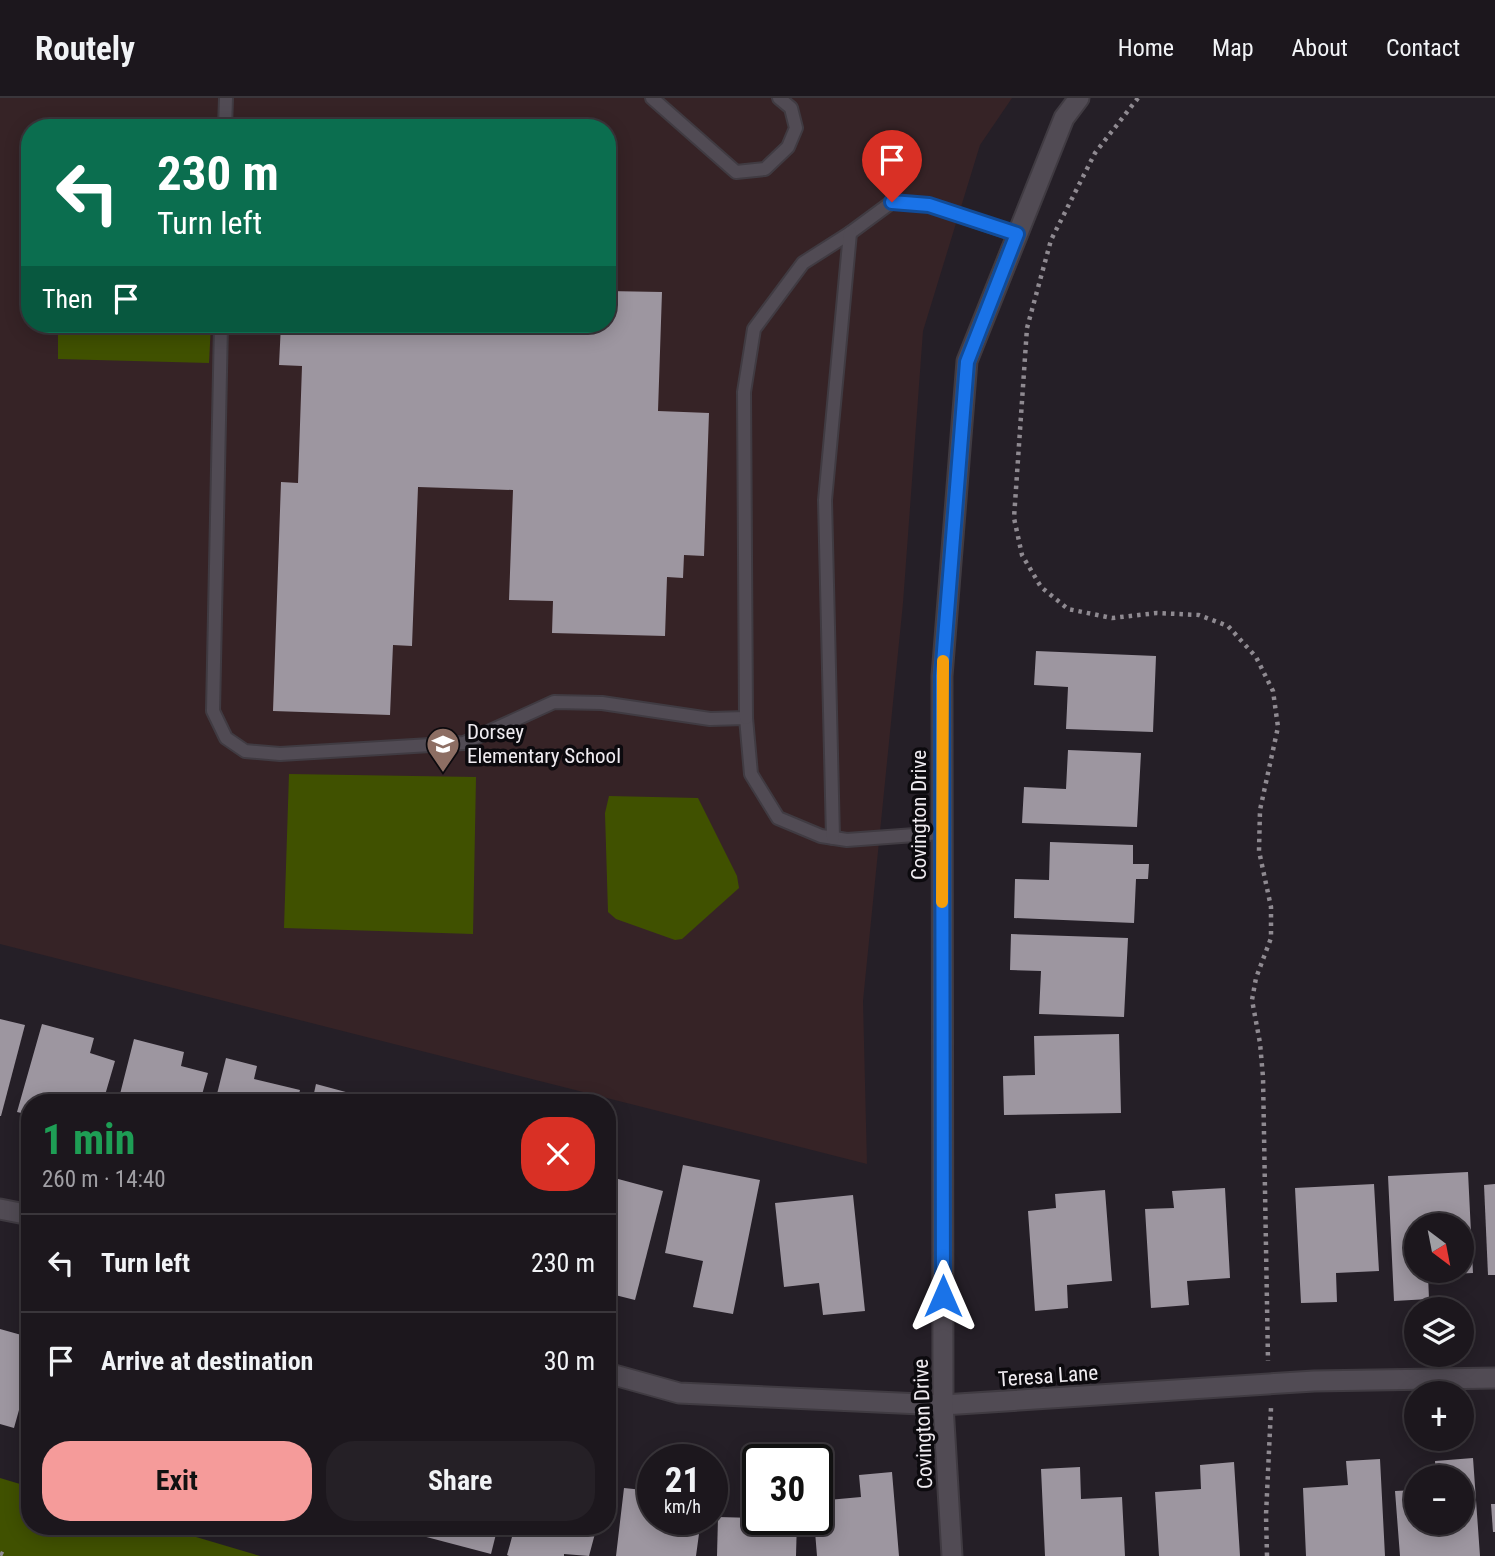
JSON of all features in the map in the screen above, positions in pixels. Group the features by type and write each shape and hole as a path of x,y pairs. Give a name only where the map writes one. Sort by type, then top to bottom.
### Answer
{"street":[{"name":"Covington Drive","path":"952,1556 943,1405 942,676 967,362 1064,118 1079,98"},
{"path":"0,1209 21,1213"},
{"name":"Teresa Lane","path":"616,1376 679,1393 943,1405 1314,1381 1495,1378"}],"lane":[{"path":"225,119 226,98"},
{"path":"652,98 736,172 765,169 788,147 796,128 791,108 779,98"},
{"path":"942,833 847,840 821,836 778,818 751,774 746,718 744,392 754,329 803,263 892,202 929,205 1017,234"},
{"path":"833,838 825,500 850,233"},
{"path":"221,333 213,711 226,738 245,751 280,754 464,743 554,702 603,703 710,719 746,718"}],"path":[{"path":"1138,98 1095,153 1051,240 1027,328 1014,518 1022,555 1041,587 1068,609 1112,618 1157,613 1199,615 1219,622 1228,626 1256,657 1273,691 1278,727 1260,810 1259,851 1271,907 1271,938 1255,978 1252,1000 1263,1077 1267,1342"},
{"path":"1267,1556 1266,1515 1272,1422"},
{"path":"0,1553 6,1556"}],"shaded area":[{"name":"Dorsey Elementary School","path":"0,98 1012,98 980,145 923,331 903,603 863,1001 867,1164 616,1100 616,1094 591,1094 0,944"}],"green space":[{"path":"58,333 211,333 209,363 58,359"},
{"path":"289,774 476,777 473,934 284,928"},
{"path":"609,796 698,798 737,876 739,888 682,939 675,940 616,919 608,912 605,813"},
{"path":"0,1478 21,1484 21,1535 189,1535 260,1556 0,1556"}],"building":[{"path":"616,291 662,292 658,411 709,413 704,556 684,555 683,578 667,577 665,636 552,633 553,601 509,600 513,490 418,487 412,646 393,645 390,715 273,711 281,482 298,483 302,366 279,365 281,333 616,333"},
{"path":"1036,651 1156,656 1153,732 1066,729 1068,687 1034,685"},
{"path":"1068,750 1141,753 1137,827 1022,823 1024,787 1066,789"},
{"path":"1050,842 1133,845 1133,864 1149,864 1148,879 1136,879 1134,923 1014,918 1015,879 1049,880"},
{"path":"1011,934 1128,938 1124,1017 1039,1014 1041,971 1010,970"},
{"path":"0,1019 25,1025 1,1116 0,1116"},
{"path":"42,1024 94,1038 90,1053 115,1061 105,1094 22,1094"},
{"path":"1119,1034 1121,1113 1004,1115 1003,1076 1035,1075 1034,1036"},
{"path":"134,1039 184,1052 181,1066 208,1073 202,1094 120,1094"},
{"path":"226,1058 257,1066 254,1079 300,1090 299,1094 217,1094"},
{"path":"316,1084 353,1094 314,1094"},
{"path":"683,1165 760,1180 733,1314 693,1307 703,1261 665,1253"},
{"path":"1468,1172 1470,1213 1404,1213 1404,1283 1428,1283 1429,1297 1404,1297 1404,1300 1394,1301 1388,1176"},
{"path":"616,1178 663,1191 635,1300 616,1295"},
{"path":"1374,1184 1379,1271 1336,1273 1337,1302 1301,1303 1295,1188"},
{"path":"1495,1184 1495,1275 1488,1275 1484,1185"},
{"path":"1225,1188 1230,1278 1187,1281 1189,1305 1151,1308 1145,1209 1174,1208 1172,1191"},
{"path":"1105,1190 1112,1281 1067,1285 1068,1308 1035,1311 1028,1211 1056,1208 1055,1194"},
{"path":"853,1195 865,1311 823,1315 819,1283 784,1287 775,1203"},
{"path":"0,1329 21,1335 21,1411 14,1428 0,1424"},
{"path":"1473,1458 1474,1465 1435,1465 1435,1461"},
{"path":"1380,1459 1385,1556 1306,1556 1303,1488 1348,1485 1346,1461"},
{"path":"1234,1462 1240,1556 1159,1556 1155,1492 1201,1489 1200,1465"},
{"path":"1080,1467 1081,1499 1122,1497 1125,1556 1045,1556 1041,1469"},
{"path":"892,1472 899,1556 817,1556 815,1535 833,1535 833,1500 861,1497 859,1475"},
{"path":"1474,1472 1480,1556 1400,1556 1395,1491 1404,1491 1404,1535 1474,1535"},
{"path":"624,1488 637,1489 637,1535 699,1535 696,1556 616,1556"},
{"path":"1491,1504 1495,1504 1495,1532 1493,1532"},
{"path":"728,1517 742,1518 742,1535 797,1535 796,1556 717,1556 718,1535 728,1535"},
{"path":"419,1535 496,1535 491,1554"},
{"path":"513,1535 595,1535 589,1556 507,1555"}],"slow traffic":[{"path":"942,902 943,661"}],"place":[{"name":"Dorsey Elementary School","path":"443,774"}],"route":[{"path":"892,202 929,205 1017,234 967,362 942,676 943,1296"}]}
